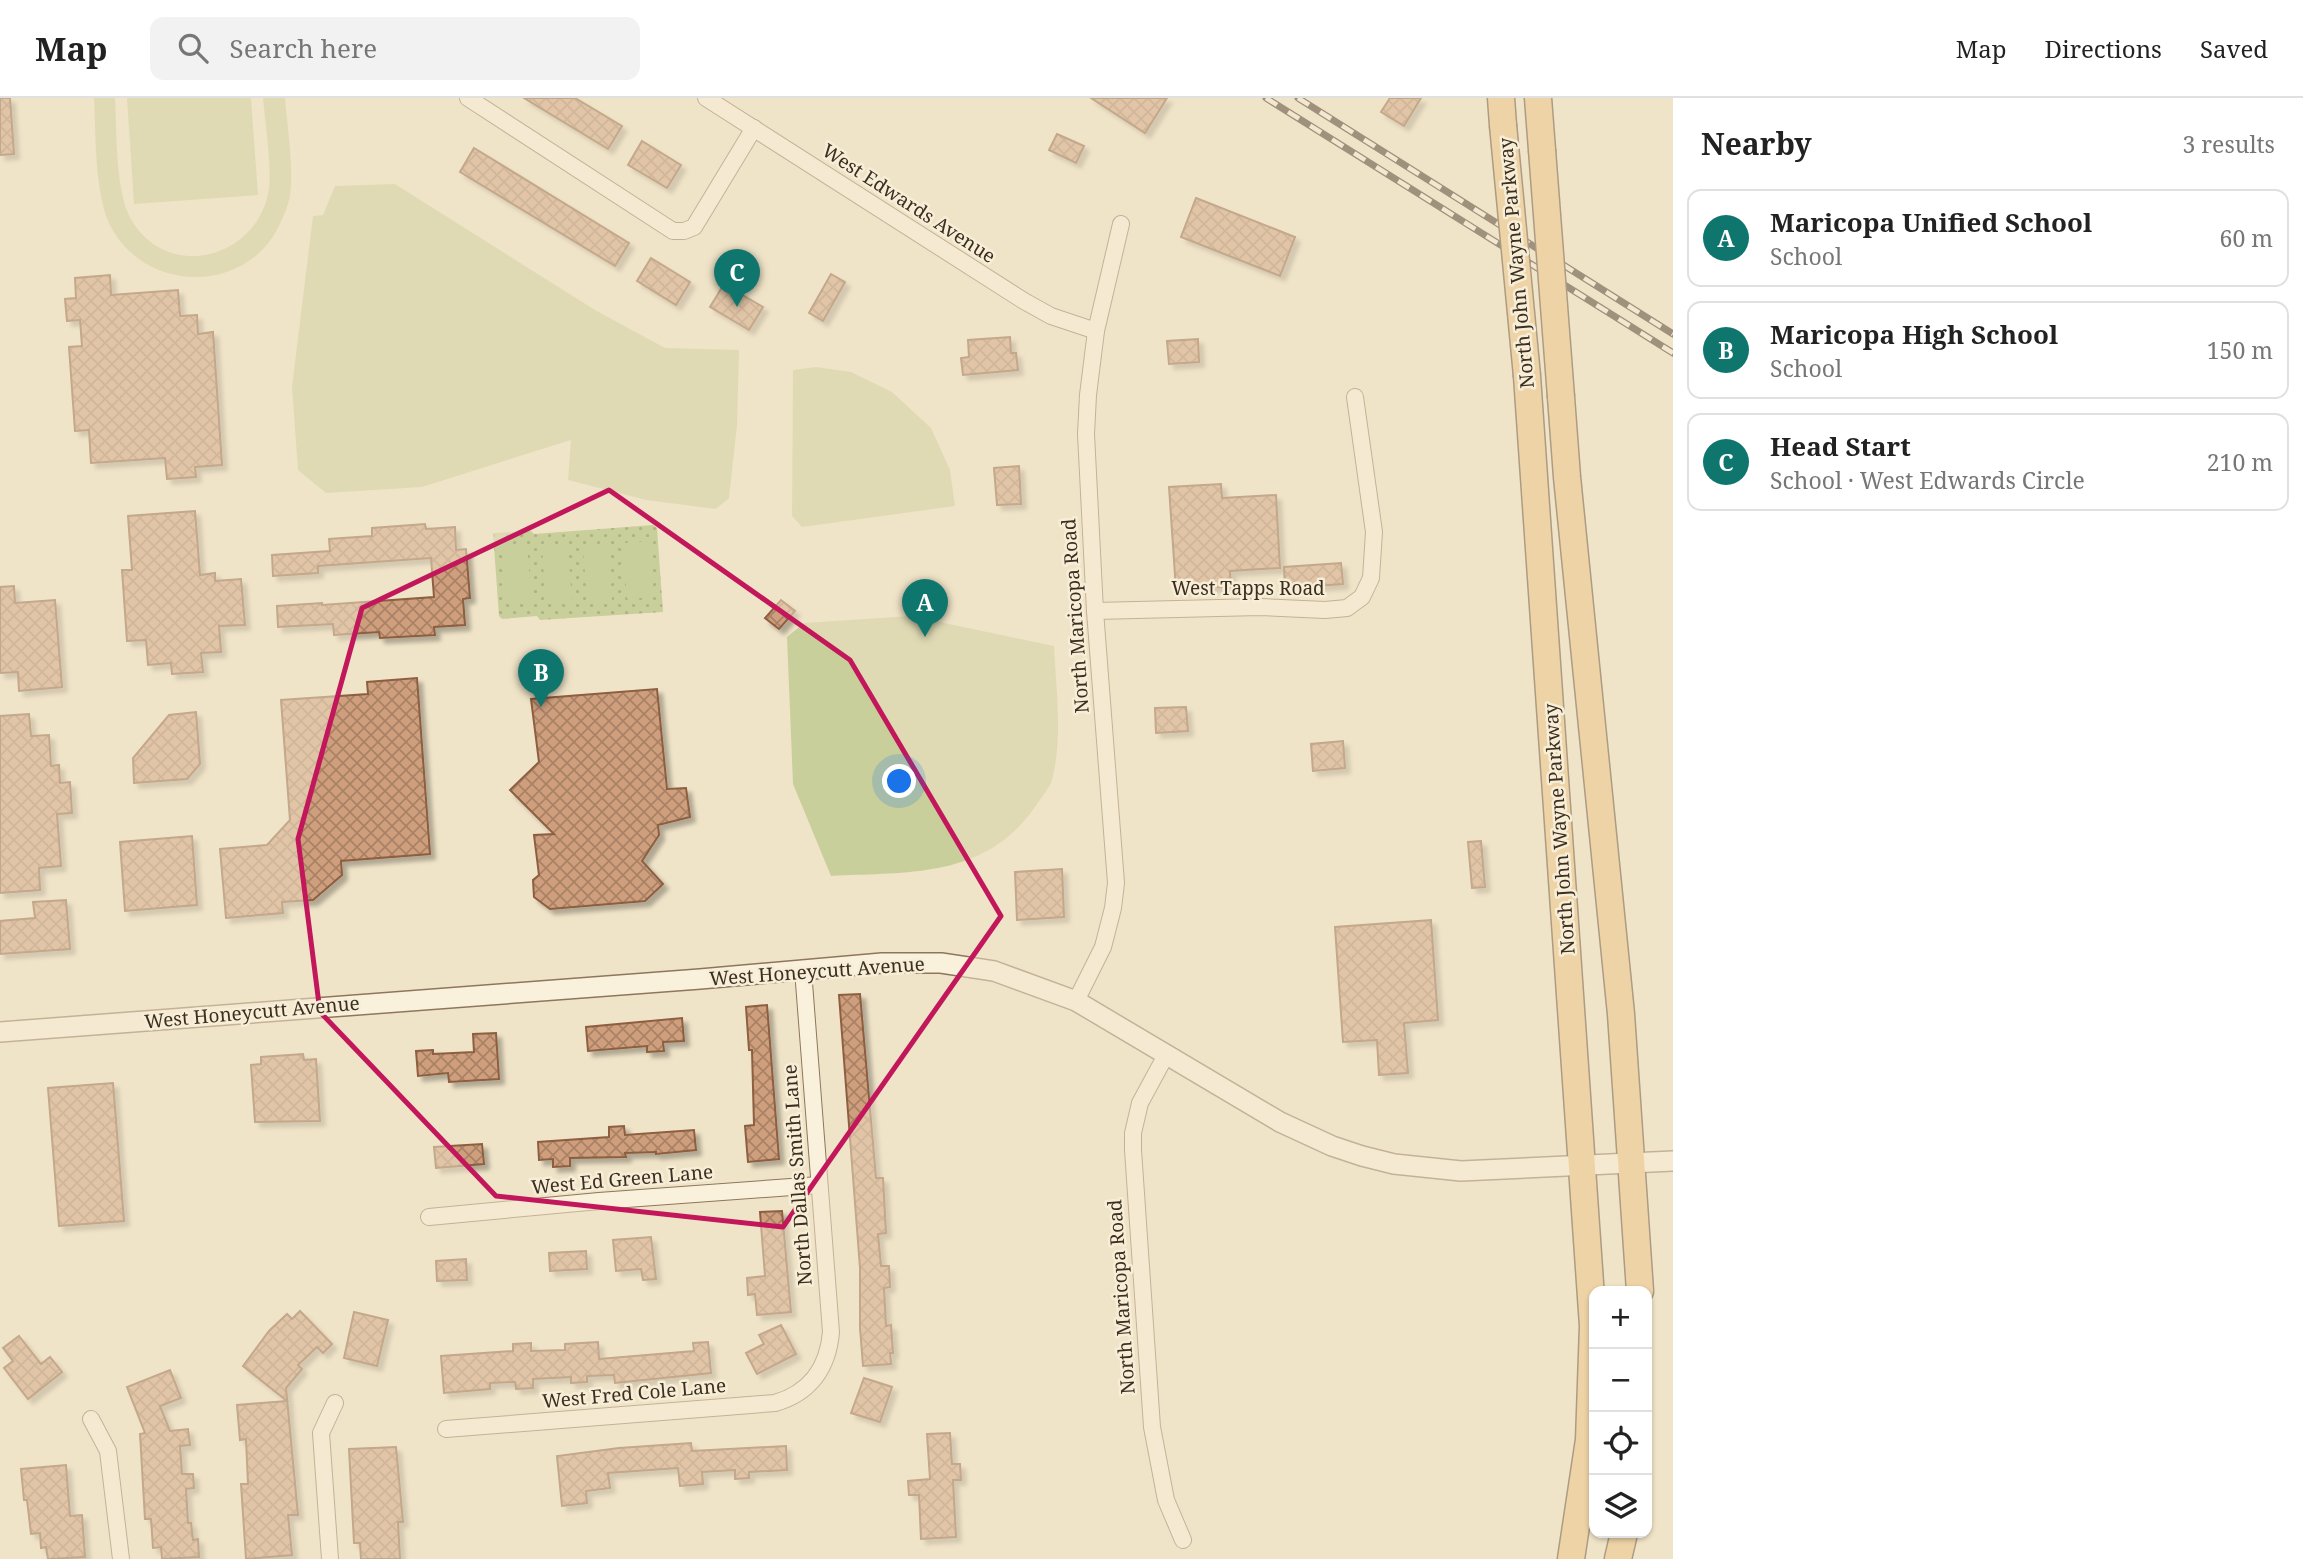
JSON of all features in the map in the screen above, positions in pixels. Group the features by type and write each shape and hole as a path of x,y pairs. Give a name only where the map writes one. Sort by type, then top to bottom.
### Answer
{"highway":[{"name":"North John Wayne Parkway","path":"1501,98 1527,376 1593,1325 1593,1383 1583,1488 1571,1559"},
{"name":"North John Wayne Parkway","path":"1538,98 1567,477 1621,1013 1640,1286"},
{"path":"1619,1559 1623,1538"}],"street":[{"path":"468,98 673,231 694,227 754,128"},
{"name":"West Edwards Avenue","path":"706,98 1024,301 1051,316 1096,331"},
{"name":"North Maricopa Road","path":"1076,1001 1103,947 1116,883 1095,611 1086,434 1096,331 1121,225"},
{"name":"West Tapps Road","path":"1095,611 1260,607 1325,610 1347,608 1362,597 1371,578 1374,532 1355,397"},
{"name":"West Honeycutt Avenue","path":"0,1032 882,963 940,963 970,966 1017,978 1076,1001 1280,1122 1332,1146 1362,1156 1394,1164 1461,1171 1673,1161"},
{"name":"North Dallas Smith Lane","path":"803,970 831,1332 827,1357 818,1376"},
{"name":"North Maricopa Road","path":"1166,1055 1140,1102 1133,1133 1133,1150 1153,1427 1166,1500 1183,1540"},
{"name":"West Ed Green Lane","path":"429,1217 819,1185"},
{"name":"West Fred Cole Lane","path":"446,1429 775,1403 802,1391 818,1376"},
{"path":"330,1559 321,1433 335,1403"},
{"path":"91,1419 108,1451 121,1559"}],"highlighted area":[{"path":"609,490 850,660 1001,916 783,1227 496,1196 320,1012 298,839 362,608"}],"green space":[{"path":"94,98 115,98 119,178 131,219 146,238 165,251 186,256 207,255 228,247 246,234 260,217 269,185 263,98 285,98 291,166 290,193 280,224 263,249 240,266 220,274 200,277 179,276 159,270 125,247 112,229 102,200 97,165"},
{"path":"127,98 251,98 258,195 134,204"},
{"path":"395,184 595,310 665,348 739,350 737,425 729,498 716,509 646,500 568,480 571,440 422,487 326,493 298,470 292,387 313,216 323,215 335,186"},
{"path":"816,367 851,372 892,392 931,428 950,470 955,506 802,527 792,516 793,370"},
{"path":"653,525 657,528 663,612 540,620 537,616 502,619 499,616 493,533 531,531 534,534"},
{"path":"649,541 653,597 627,599 623,543"},
{"path":"608,544 612,600 587,602 583,546"},
{"path":"527,546 532,602 506,604 502,548"},
{"path":"568,547 572,602 546,604 542,548"},
{"path":"911,616 1054,646 1058,730 1052,780 1035,807 1015,830 993,848 969,859 944,867 917,871 831,876 793,784 787,637 804,623"}],"building":[{"path":"0,98 10,98 14,154 0,155"},
{"path":"524,98 575,98 622,126 608,149"},
{"path":"1091,98 1167,98 1145,133"},
{"path":"1390,98 1421,98 1404,126 1381,112"},
{"path":"1057,134 1084,146 1076,163 1049,150"},
{"path":"642,141 681,165 667,188 628,165"},
{"path":"474,148 629,243 615,266 460,172"},
{"path":"1196,198 1295,237 1280,276 1181,237"},
{"path":"651,258 690,282 676,305 637,281"},
{"path":"831,274 845,282 823,321 809,313"},
{"path":"110,275 111,295 178,290 180,316 197,315 198,334 213,332 222,465 195,467 196,477 167,479 165,458 91,463 89,430 75,431 69,347 82,346 80,320 67,321 65,299 76,298 75,278"},
{"path":"724,284 763,307 749,330 710,307"},
{"path":"1010,337 1011,353 1016,353 1018,370 963,375 961,358 969,357 968,340"},
{"path":"1198,339 1199,362 1169,364 1167,341"},
{"path":"1019,466 1021,504 997,505 994,468"},
{"path":"1221,484 1222,498 1276,495 1280,568 1230,571 1231,586 1176,590 1169,487"},
{"path":"195,511 200,575 215,573 215,581 241,579 245,625 219,626 221,652 201,653 203,672 172,674 171,663 148,665 146,640 127,641 122,570 132,570 128,516"},
{"path":"425,524 426,529 455,527 456,550 466,549 470,598 463,599 465,625 434,627 435,635 380,638 379,632 334,635 333,624 278,627 277,606 434,597 431,558 318,566 318,573 273,576 272,555 330,551 329,539 372,536 372,528"},
{"path":"1341,563 1343,584 1285,588 1284,567"},
{"path":"14,586 15,603 55,600 62,687 19,691 18,672 0,673 0,587"},
{"path":"781,600 795,611 779,629 765,618"},
{"path":"417,678 430,854 341,861 342,875 313,900 282,902 283,913 226,918 220,849 267,845 290,820 281,700 368,694 367,682"},
{"path":"657,689 667,789 686,788 690,817 658,825 659,835 642,861 663,884 645,901 550,909 534,897 533,880 539,875 534,835 554,834 510,790 539,762 531,699"},
{"path":"1186,707 1188,731 1156,733 1155,708"},
{"path":"196,712 200,764 187,779 134,783 133,758 169,715"},
{"path":"29,714 31,736 49,735 51,766 59,765 60,783 70,782 72,813 57,814 61,866 39,868 40,890 0,893 0,716"},
{"path":"1343,741 1345,768 1313,771 1311,744"},
{"path":"192,836 197,905 125,911 120,842"},
{"path":"1481,841 1485,887 1472,888 1468,842"},
{"path":"1062,869 1064,917 1017,920 1015,872"},
{"path":"66,900 70,949 0,954 0,921 35,918 33,902"},
{"path":"1431,920 1438,1020 1404,1023 1408,1073 1379,1075 1377,1040 1343,1042 1335,927"},
{"path":"860,994 876,1178 883,1178 886,1233 878,1234 881,1266 889,1266 890,1287 884,1288 886,1326 891,1325 893,1353 890,1353 891,1364 863,1366 860,1268 839,995"},
{"path":"767,1005 779,1159 748,1162 745,1126 754,1125 752,1050 749,1050 746,1007"},
{"path":"682,1018 684,1041 663,1042 664,1051 647,1052 647,1046 588,1051 586,1027"},
{"path":"496,1033 499,1079 449,1082 448,1073 418,1076 416,1051 433,1050 433,1054 474,1052 473,1034"},
{"path":"303,1054 304,1060 316,1059 320,1121 255,1122 251,1065 261,1064 261,1057"},
{"path":"113,1083 124,1221 59,1226 48,1088"},
{"path":"624,1126 625,1135 694,1130 696,1150 656,1154 625,1153 626,1157 570,1158 570,1166 553,1167 553,1159 539,1160 538,1142 609,1137 609,1127"},
{"path":"482,1144 484,1164 436,1168 434,1147"},
{"path":"782,1211 791,1312 757,1315 755,1294 748,1295 747,1278 765,1276 760,1212"},
{"path":"651,1237 656,1279 643,1280 641,1269 616,1271 613,1240"},
{"path":"586,1251 587,1269 550,1271 549,1253"},
{"path":"466,1259 467,1280 437,1281 436,1261"},
{"path":"300,1311 332,1344 323,1353 317,1347 298,1365 302,1369 286,1388 298,1515 288,1515 292,1555 246,1559 241,1484 248,1484 246,1439 240,1440 237,1405 287,1401 243,1366 269,1331 287,1314 292,1319"},
{"path":"354,1312 388,1320 377,1366 344,1358"},
{"path":"781,1325 796,1354 757,1374 746,1353 764,1344 759,1335"},
{"path":"19,1336 41,1364 50,1357 62,1372 28,1399 4,1368 13,1361 3,1348"},
{"path":"598,1342 599,1359 694,1351 693,1343 708,1342 711,1373 615,1383 614,1375 587,1376 587,1382 571,1383 571,1377 533,1379 533,1388 516,1389 515,1382 490,1383 490,1389 444,1393 441,1356 513,1351 513,1344 531,1343 531,1351 565,1350 565,1344"},
{"path":"170,1370 181,1398 160,1406 170,1431 188,1429 190,1445 180,1446 182,1474 193,1474 194,1488 186,1489 188,1523 191,1523 193,1540 198,1539 199,1557 162,1559 161,1547 153,1548 151,1519 145,1519 140,1434 145,1433 127,1387"},
{"path":"864,1378 892,1387 880,1422 851,1413"},
{"path":"950,1433 952,1464 960,1464 961,1480 953,1480 956,1537 921,1539 919,1495 909,1495 908,1481 930,1479 927,1434"},
{"path":"691,1443 692,1451 786,1446 787,1470 749,1472 749,1478 735,1479 735,1470 702,1472 703,1484 680,1486 678,1468 608,1473 610,1488 586,1491 587,1503 562,1506 557,1456"},
{"path":"396,1447 403,1522 398,1522 400,1559 361,1559 360,1543 354,1543 349,1449"},
{"path":"66,1465 70,1516 82,1515 85,1557 48,1559 46,1547 41,1548 40,1533 31,1534 21,1469"}],"railway":[{"path":"1266,98 1673,353"},
{"path":"1298,98 1673,334"}],"place":[{"name":"Head Start","path":"737,307"},
{"name":"Maricopa Unified School","path":"925,637"},
{"name":"Maricopa High School","path":"541,707"}]}
